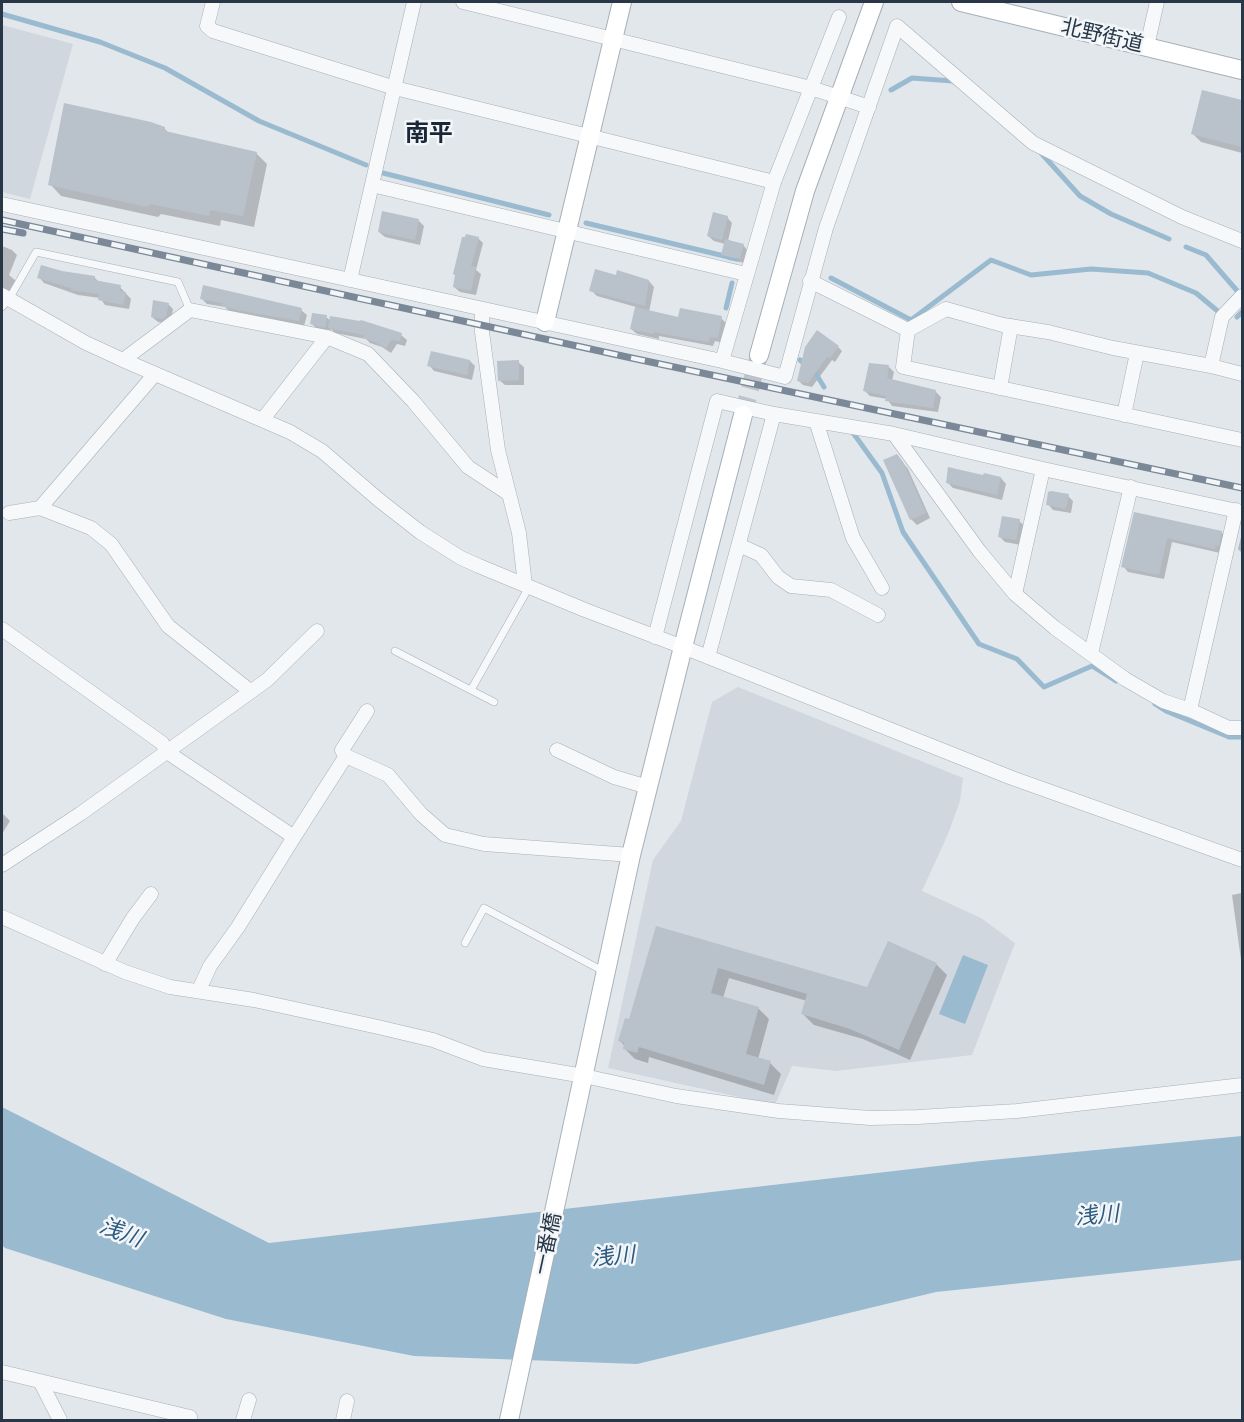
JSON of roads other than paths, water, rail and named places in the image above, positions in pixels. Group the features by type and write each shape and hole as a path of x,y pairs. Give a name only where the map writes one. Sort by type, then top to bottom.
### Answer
{"street":[{"path":"213,2 207,26 213,32 395,88 774,182"},
{"path":"350,280 414,2"},
{"path":"464,2 482,4 811,88 869,107"},
{"path":"545,322 622,2"},
{"path":"759,355 805,192 874,2"},
{"name":"北野街道","path":"961,2 1011,7 1146,46 1242,70"},
{"path":"1146,46 1157,2"},
{"path":"722,361 774,182 839,17"},
{"path":"2,204 722,361 785,377 810,281 897,26 1033,143 1182,217 1242,241"},
{"path":"372,185 746,274"},
{"path":"810,281 908,330"},
{"path":"1211,366 1222,317 1242,296"},
{"path":"4,301 123,360 263,419 322,451 420,532 461,558 1012,778 1242,860"},
{"path":"482,309 482,332 498,450 519,533 527,586"},
{"path":"908,330 946,309 1011,326 1242,374"},
{"path":"123,360 190,310 327,337 368,354 413,401 468,467 509,494"},
{"path":"1000,388 1011,326"},
{"path":"908,330 903,368 1242,440"},
{"path":"263,419 327,337"},
{"path":"1124,415 1137,353"},
{"path":"40,508 155,374"},
{"path":"655,637 717,401 774,414 894,434 1239,511 1190,710"},
{"path":"708,657 774,414"},
{"name":"一番橋","path":"509,1420 631,855 682,647 743,415"},
{"path":"816,421 853,538 882,588"},
{"path":"894,434 980,552 1014,594 1055,628 1125,679 1163,700 1229,728 1242,728"},
{"path":"1014,594 1043,469"},
{"path":"1091,653 1131,487"},
{"path":"2,525 5,512 40,508 91,528 111,544 168,626 250,691"},
{"path":"739,545 760,555 778,577 791,586 831,590 878,615"},
{"path":"2,628 162,744 167,752 294,837"},
{"path":"2,865 80,814 267,680 317,631"},
{"path":"367,711 342,750 346,756 388,775 421,814 445,835 484,844 631,855"},
{"path":"556,750 614,777 648,787"},
{"path":"199,990 210,966 238,927 346,756"},
{"path":"105,964 133,918 151,894"},
{"path":"2,917 105,964 158,983 265,1002 411,1034 483,1059 582,1084 779,1111 870,1118 1017,1111 1242,1085"},
{"path":"2,1372 190,1417 189,1420"},
{"path":"40,1381 60,1420"},
{"path":"243,1420 249,1400"},
{"path":"343,1420 347,1401"}],"lane":[{"path":"4,301 36,252 177,282 190,310"},
{"path":"471,690 527,586"},
{"path":"395,651 494,702"},
{"path":"465,943 484,908 605,972"}],"water":[{"path":"963,955 988,965 965,1024 939,1014"},
{"name":"浅川","path":"2,1107 269,1243 981,1161 1242,1136 1242,1260 936,1292 637,1364 414,1356 226,1319 5,1248 2,1245"}],"waterway":[{"path":"2,14 100,42 165,68 259,121 366,165"},
{"path":"891,90 912,78 953,81 957,84"},
{"path":"1041,153 1080,196 1111,214 1169,239"},
{"path":"383,173 549,215"},
{"path":"586,223 737,259"},
{"path":"1186,247 1206,255 1239,293"},
{"path":"831,278 911,320 991,260 1031,275 1091,269 1148,273 1196,293 1220,313"},
{"path":"726,308 732,283"},
{"path":"1237,317 1242,312"},
{"path":"800,360 816,374 824,387"},
{"path":"851,430 882,473 903,532 979,644 1017,659 1044,687 1092,666 1116,681"},
{"path":"1155,704 1166,711 1229,737 1242,737"}],"tunnel":[{"path":"743,415 759,355"}],"railway":[{"path":"2,220 627,357 1242,488"},
{"path":"2,229 23,233"}],"district":[{"name":"南平","path":"429,134"}]}
